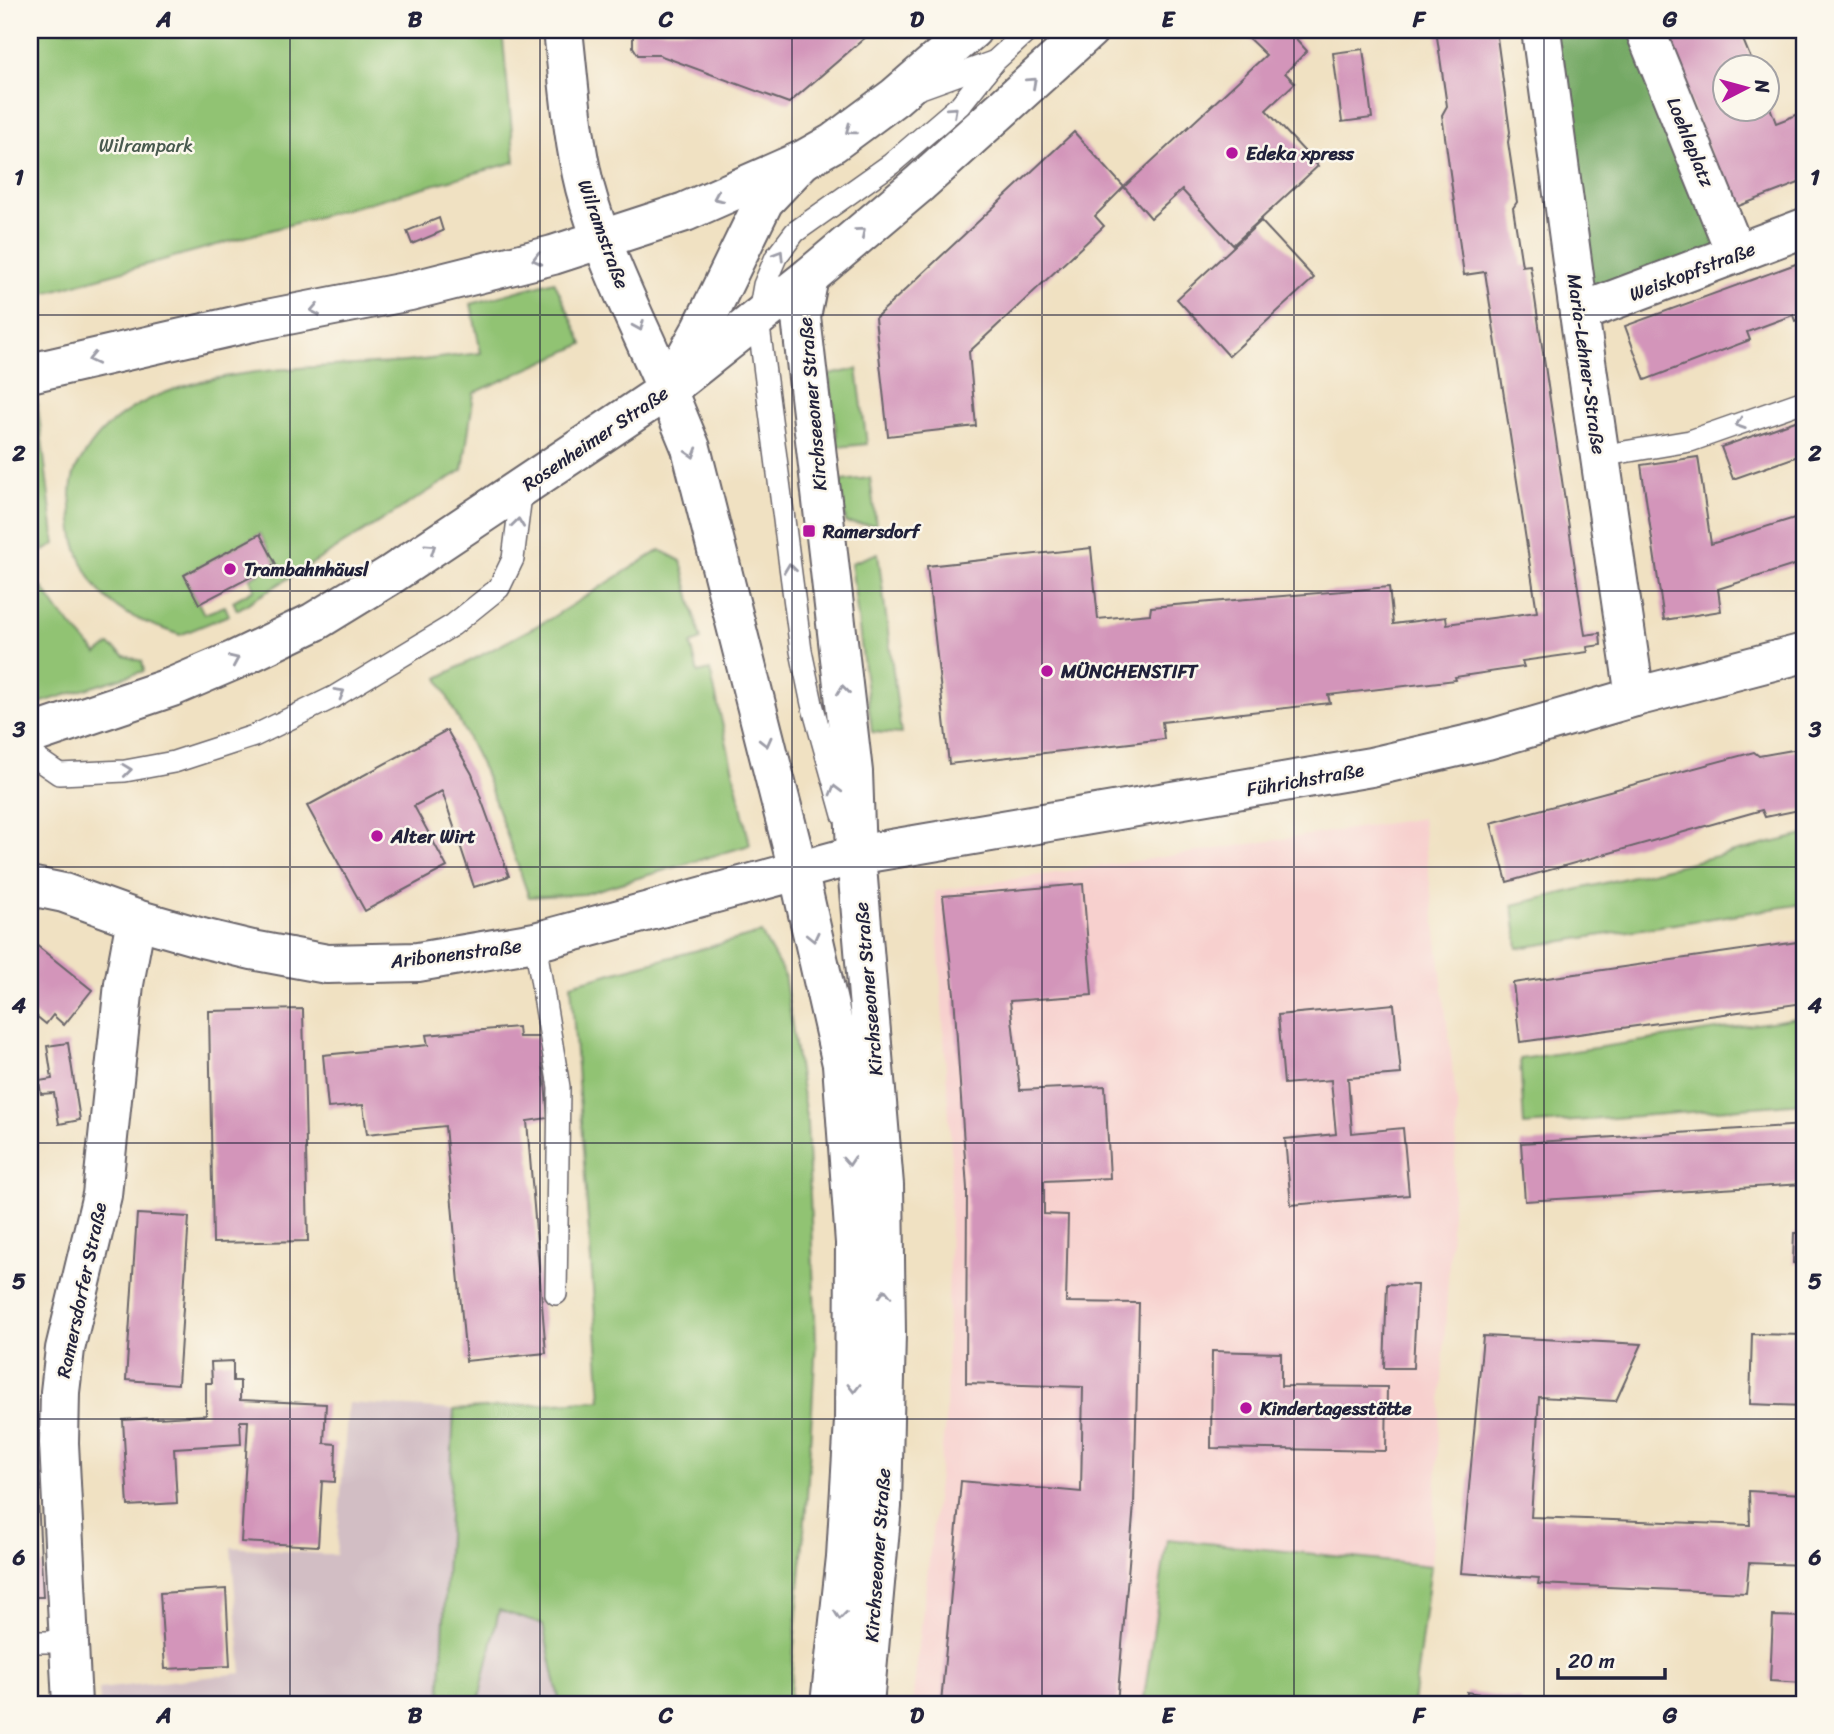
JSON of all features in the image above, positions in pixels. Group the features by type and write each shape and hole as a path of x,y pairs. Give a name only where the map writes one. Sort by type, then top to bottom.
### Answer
{"street":[{"name":"Wilramstraße","path":"563,30 575,138 585,188 603,240 667,390"},
{"path":"30,373 410,291 603,240 685,212 803,160 833,143 895,97 972,30"},
{"name":"Rosenheimer Straße","path":"30,735 172,687 314,622 522,487 667,390 758,319 919,184 1089,30"},
{"name":"Maria-Lehner-Straße","path":"1541,30 1635,697"},
{"name":"Loehleplatz","path":"1645,30 1736,254"},
{"path":"667,390 702,328 764,201 803,160"},
{"name":"Weiskopfstraße","path":"1579,313 1804,228"},
{"name":"Kirchseeoner Straße","path":"809,277 801,317 853,772 856,855 884,1185 886,1333 882,1506 864,1704"},
{"name":"Kirchseeoner Straße","path":"667,390 691,448 798,870 842,1064 855,1243 854,1420 846,1557 830,1704"},
{"name":"Führichstraße","path":"798,870 856,855 1371,767 1487,740 1635,697 1804,653"},
{"name":"Aribonenstraße","path":"30,886 64,893 136,919 227,944 327,964 418,962 535,942 798,870"},
{"name":"Ramersdorfer Straße","path":"72,1704 59,1443 60,1392 65,1349 102,1195 124,984 136,919"}],"lane":[{"path":"856,855 838,801 801,651 758,319 764,285 776,257 795,232 891,164 960,105 995,61 1029,30"},
{"path":"895,97 995,61"},
{"path":"1600,456 1690,441 1804,401"},
{"path":"30,754 60,774 125,771 174,762 254,736 334,696 453,625 499,587 513,559 522,487"},
{"path":"535,942 559,1087 556,1294"},
{"path":"30,1643 69,1642"}],"shaded area":[{"path":"1422,818 1458,1112 1431,1566 1167,1540 1143,1704 912,1704 946,1414 951,1150 935,891"},
{"path":"348,1403 454,1410 440,1702 445,1704 100,1704 99,1689 242,1673 231,1547 336,1555"},
{"path":"499,1610 543,1625 560,1704 478,1704"}],"green space":[{"name":"Wilrampark","path":"30,30 502,30 515,162 30,297"},
{"path":"1553,30 1635,30 1721,245 1587,297"},
{"path":"554,281 583,344 474,393 463,470 237,610 233,601 255,589 250,578 276,564 260,534 184,575 204,614 225,606 229,615 180,635 143,621 117,607 102,595 90,578 81,560 73,532 72,481 87,451 112,422 145,401 184,387 225,377 481,353 471,304"},
{"path":"857,369 867,444 838,447 829,375"},
{"path":"37,400 55,544 44,551 41,542 32,545 30,539 30,402"},
{"path":"870,478 876,525 846,523 840,481"},
{"path":"660,550 681,561 701,640 691,644 698,673 710,670 750,845 584,894 529,897 484,771 438,678 548,620"},
{"path":"878,553 901,734 872,732 851,563"},
{"path":"42,587 60,613 97,654 109,645 125,656 142,661 144,671 30,706 30,593"},
{"path":"1804,835 1804,904 1518,948 1513,905"},
{"path":"761,933 784,974 807,1123 816,1341 807,1497 789,1704 560,1704 543,1625 499,1610 478,1704 440,1703 454,1410 601,1400 571,984"},
{"path":"1804,1017 1804,1103 1524,1125 1520,1059"},
{"path":"1167,1539 1431,1566 1413,1704 1143,1704"}],"building":[{"path":"633,30 874,30 789,103 659,55 638,55 633,47"},
{"path":"1240,30 1288,30 1307,51 1285,73 1295,83 1266,110 1318,166 1233,245 1182,190 1151,218 1124,187 1266,55"},
{"path":"1436,30 1496,30 1517,202 1513,208 1522,266 1530,265 1585,635 1600,633 1601,645 1587,647 1588,652 1522,661 1524,667 1455,677 1456,680 1328,695 1330,703 1162,722 1164,739 949,764 927,566 1091,548 1098,619 1150,614 1151,607 1389,587 1393,624 1446,617 1447,624 1537,612 1485,272 1464,275 1442,115 1447,106"},
{"path":"1663,30 1739,30 1748,52 1712,52 1712,122 1776,123 1804,112 1804,181 1731,209"},
{"path":"1363,49 1372,118 1342,122 1333,53"},
{"path":"1074,132 1124,187 1095,216 1104,226 969,352 976,426 888,436 875,318"},
{"path":"439,218 443,231 412,244 407,231"},
{"path":"1261,221 1314,278 1229,356 1177,299"},
{"path":"1804,261 1804,317 1795,321 1793,315 1747,332 1750,340 1645,380 1625,326"},
{"path":"1804,418 1804,454 1733,479 1721,447"},
{"path":"1698,457 1711,544 1804,515 1804,562 1718,589 1721,611 1664,620 1641,465"},
{"name":"Trambahnhäusl","path":"260,534 276,564 199,604 184,575"},
{"name":"Alter Wirt","path":"447,730 472,774 509,876 474,887 442,791 414,806 447,867 365,911 307,806"},
{"path":"1804,748 1804,809 1765,817 1762,810 1507,882 1491,823 1754,752 1759,756"},
{"path":"1083,884 1092,995 1010,1001 1020,1090 1105,1086 1110,1178 1044,1181 1044,1214 1068,1215 1066,1302 1139,1303 1134,1504 1117,1704 941,1704 961,1481 1081,1492 1083,1387 966,1383 967,1189 954,994 943,896"},
{"path":"30,940 92,990 64,1025 53,1015 46,1024 30,1011"},
{"path":"1804,941 1804,1003 1520,1042 1513,983"},
{"path":"1394,1004 1401,1074 1348,1078 1352,1133 1403,1128 1409,1195 1291,1205 1285,1139 1336,1134 1331,1080 1284,1084 1278,1015"},
{"path":"303,1009 308,1241 213,1243 209,1011"},
{"path":"518,1027 519,1037 541,1037 548,1118 527,1121 546,1353 466,1361 445,1126 367,1134 363,1105 328,1108 323,1055 428,1045 426,1035"},
{"path":"68,1043 80,1120 59,1124 54,1093 41,1094 39,1081 52,1079 47,1046"},
{"path":"1804,1125 1804,1184 1525,1201 1521,1143"},
{"path":"137,1214 189,1217 178,1384 126,1380"},
{"path":"1794,1233 1804,1233 1804,1264 1793,1263"},
{"path":"1387,1284 1417,1285 1413,1368 1384,1368"},
{"path":"1752,1334 1804,1335 1804,1406 1750,1404"},
{"path":"1483,1336 1642,1344 1616,1401 1539,1397 1531,1517 1750,1525 1749,1491 1804,1494 1804,1565 1749,1563 1746,1593 1538,1584 1539,1578 1461,1573"},
{"path":"1212,1351 1281,1353 1281,1386 1387,1387 1386,1451 1211,1448"},
{"path":"233,1361 233,1381 240,1381 240,1400 326,1404 324,1443 336,1444 335,1482 322,1481 318,1546 241,1542 248,1421 240,1421 241,1444 174,1448 177,1503 128,1506 123,1420 206,1415 206,1383 212,1383 211,1362"},
{"path":"30,1480 37,1480 43,1597 30,1597"},
{"path":"226,1589 230,1666 165,1669 160,1593"},
{"path":"1773,1616 1804,1617 1804,1683 1770,1681"},
{"path":"1467,1692 1521,1700 1520,1704 1466,1704"}],"place":[{"name":"Edeka xpress","path":"1232,153"},
{"name":"Ramersdorf","path":"809,531"},
{"name":"Trambahnhäusl","path":"230,569"},
{"name":"MÜNCHENSTIFT","path":"1047,671"},
{"name":"Alter Wirt","path":"377,836"},
{"name":"Kindertagesstätte","path":"1246,1408"}]}
